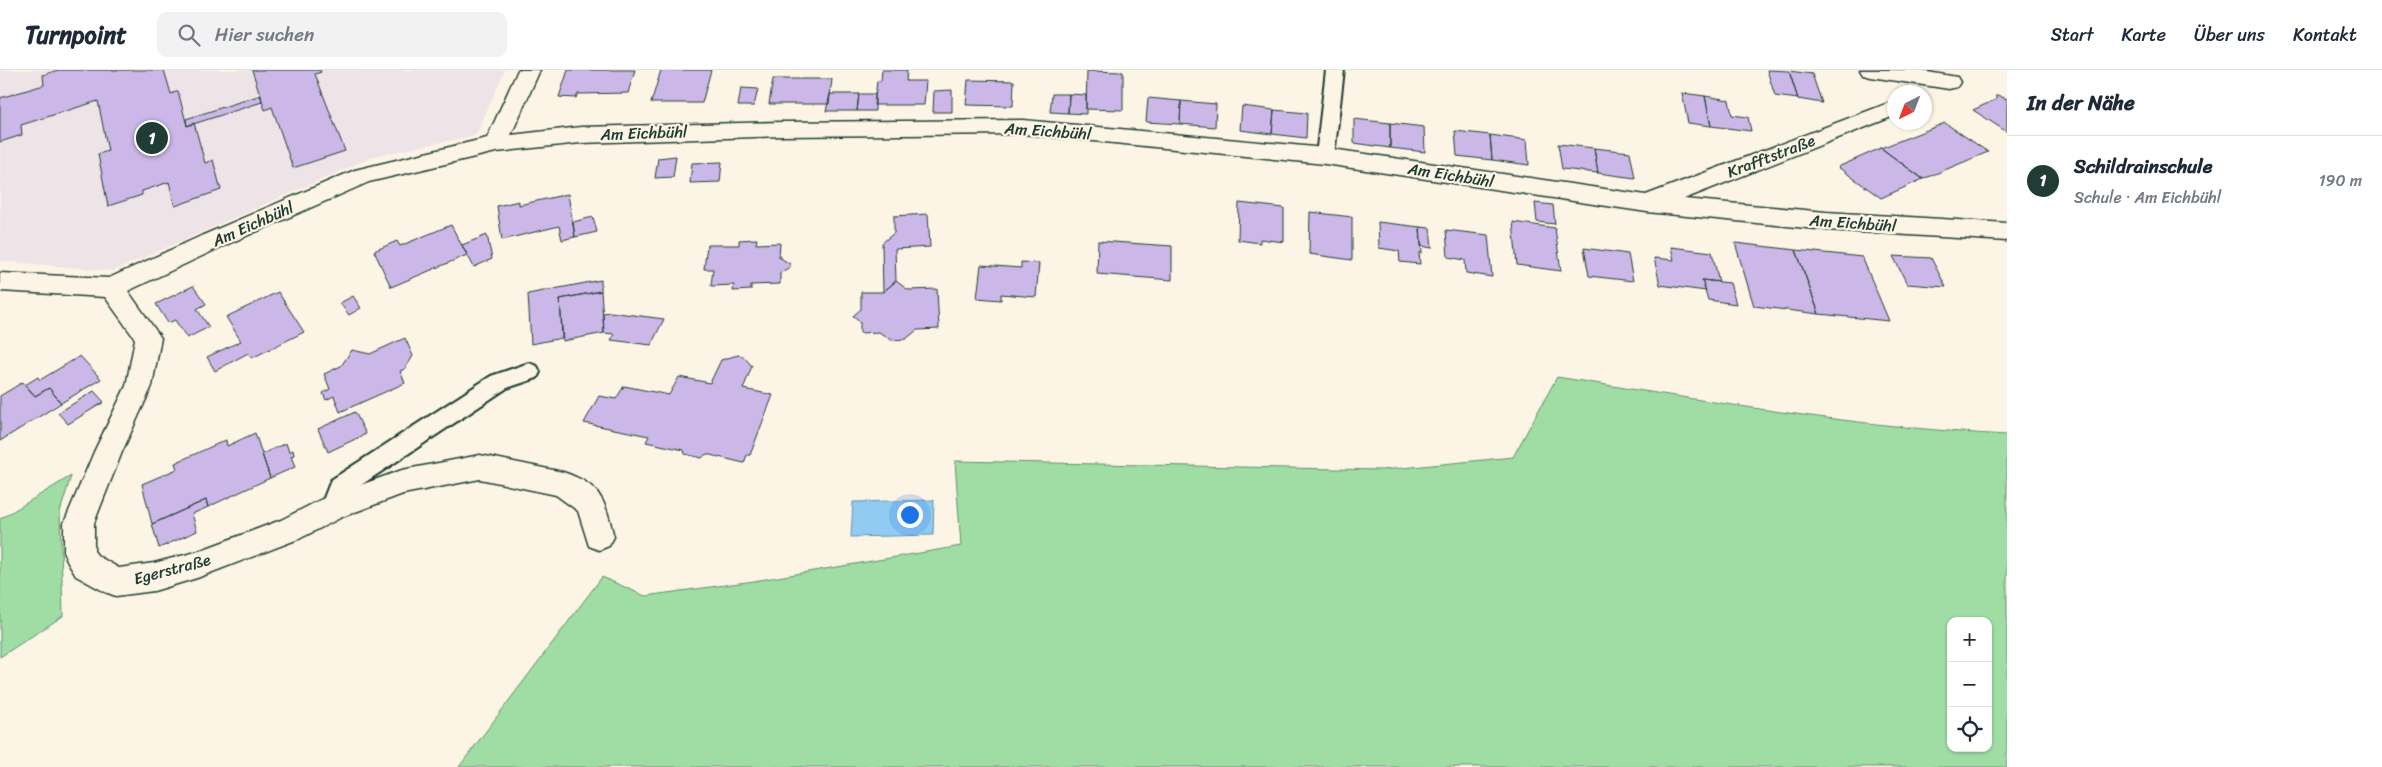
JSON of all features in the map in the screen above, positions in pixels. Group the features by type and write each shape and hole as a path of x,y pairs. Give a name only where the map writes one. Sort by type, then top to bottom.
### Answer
{"street":[{"path":"496,144 529,70"},
{"path":"1871,70 1949,82"},
{"path":"1932,92 1969,70"},
{"name":"Krafftstraße","path":"1647,204 1887,111"},
{"name":"Am Eichbühl","path":"112,288 210,242 363,176 496,144 600,135 781,130 1023,127 1325,156 1647,204 1826,222 2007,232"},
{"path":"0,282 112,288"},
{"name":"Egerstraße","path":"112,288 148,338 139,386 108,452 79,523 79,554 87,566 116,582 154,577 197,565 291,529 332,508 402,482 480,467 563,484 591,504 599,537"}],"lane":[{"path":"1325,156 1335,70"},
{"path":"332,508 339,487 499,382 529,372"}],"shaded area":[{"path":"0,70 505,70 476,135 375,156 113,271 0,261"}],"green space":[{"path":"1557,377 1781,412 1894,426 2007,435 2007,767 459,767 602,577 645,596 754,581 961,546 955,461 1382,470 1513,457"},
{"path":"71,476 60,512 63,616 0,657 0,519"}],"water":[{"path":"934,500 933,535 851,537 853,502"}],"building":[{"path":"58,70 164,70 171,94 178,91 187,126 194,123 205,163 213,160 221,190 175,206 169,182 142,191 142,195 108,206 98,154 108,151 98,101 21,125 22,135 0,142 0,98 44,85 43,75"},
{"path":"252,70 320,70 321,72 315,74 345,151 293,168 272,107 265,110"},
{"path":"568,70 635,70 628,93 578,94 576,98 559,97"},
{"path":"661,70 711,70 702,103 651,103"},
{"path":"882,70 907,70 906,81 926,81 924,105 874,105 877,81 881,81"},
{"path":"1767,70 1789,71 1798,99 1775,96"},
{"path":"1087,71 1123,72 1123,110 1086,109"},
{"path":"1789,71 1812,74 1822,103 1798,99"},
{"path":"773,79 832,79 829,104 769,104"},
{"path":"968,80 1014,81 1013,106 966,105"},
{"path":"741,88 758,89 754,106 738,106"},
{"path":"952,90 952,112 933,112 934,91"},
{"path":"1682,93 1705,96 1711,126 1688,123"},
{"path":"830,94 859,94 857,111 826,111"},
{"path":"859,94 875,94 875,111 857,111"},
{"path":"1052,94 1069,94 1068,113 1050,112"},
{"path":"1069,94 1086,95 1086,114 1068,113"},
{"path":"261,95 262,102 187,126 186,119"},
{"path":"1997,95 2007,99 2007,132 1973,110 1997,99 1995,97"},
{"path":"1705,96 1729,100 1732,115 1748,117 1751,131 1711,126"},
{"path":"1148,98 1181,101 1180,124 1146,122"},
{"path":"1181,101 1216,104 1215,127 1180,124"},
{"path":"1242,106 1274,110 1272,134 1240,130"},
{"path":"1274,110 1307,113 1306,138 1272,134"},
{"path":"1354,119 1390,123 1390,148 1354,143"},
{"path":"1390,123 1424,127 1425,152 1390,148"},
{"path":"1945,123 1988,152 1923,179 1881,148 1927,130 1932,130 1932,128"},
{"path":"1455,131 1490,135 1492,160 1457,156"},
{"path":"1490,135 1527,140 1529,165 1492,160"},
{"path":"1558,144 1594,148 1598,173 1562,169"},
{"path":"1594,148 1630,152 1635,178 1598,173"},
{"path":"1881,148 1923,179 1881,198 1838,167"},
{"path":"676,156 673,177 655,178 658,158"},
{"path":"722,162 720,182 690,183 692,163"},
{"path":"568,194 575,237 562,240 559,226 502,240 497,206 519,201 519,205"},
{"path":"1239,203 1284,208 1284,242 1260,239 1260,243 1238,240"},
{"path":"1535,203 1553,205 1555,224 1537,222"},
{"path":"1310,212 1352,217 1352,260 1309,254"},
{"path":"928,214 930,247 895,249 896,281 883,292 882,243 894,233 894,216"},
{"path":"593,217 597,232 575,237 573,222"},
{"path":"1378,222 1420,227 1422,253 1419,253 1420,264 1400,262 1399,251 1379,248"},
{"path":"1513,222 1555,228 1561,271 1517,265"},
{"path":"451,225 467,255 391,287 374,251 397,241 400,246"},
{"path":"1420,227 1430,228 1432,248 1421,246"},
{"path":"1446,230 1488,235 1492,277 1466,273 1465,260 1448,257"},
{"path":"487,235 492,259 474,267 462,245"},
{"path":"757,239 756,244 780,243 779,257 790,264 790,267 780,273 780,284 751,285 751,290 733,291 734,285 711,286 713,269 704,269 707,245 739,245 739,240"},
{"path":"1098,241 1172,246 1172,280 1097,274"},
{"path":"1735,243 1796,250 1819,314 1754,306"},
{"path":"1671,247 1712,252 1719,282 1702,280 1706,291 1660,285 1654,258 1674,260"},
{"path":"1584,248 1628,254 1633,281 1589,276"},
{"path":"1796,250 1862,257 1889,321 1819,314"},
{"path":"1893,256 1931,258 1946,287 1907,284"},
{"path":"1021,262 1039,263 1036,297 1001,294 1001,300 977,298 981,265 1021,268"},
{"path":"601,280 601,291 560,299 562,338 531,344 528,294"},
{"path":"1702,280 1730,283 1736,304 1708,300"},
{"path":"896,281 908,290 937,289 939,329 917,330 906,339 891,340 879,332 860,333 860,321 853,316 861,309 861,292 883,292"},
{"path":"193,286 206,304 197,309 209,327 187,338 175,320 168,323 156,304"},
{"path":"601,291 604,333 563,341 560,299"},
{"path":"278,292 304,332 252,358 248,353 215,371 207,357 241,341 226,317"},
{"path":"353,296 361,308 349,315 340,303"},
{"path":"610,312 664,319 651,345 611,340 614,334 604,333 603,313"},
{"path":"405,338 413,356 405,369 400,371 405,383 340,412 334,396 326,400 323,393 330,389 324,374 341,366 352,350 370,354"},
{"path":"738,355 743,356 752,366 743,389 773,395 750,455 747,455 744,463 706,454 702,458 685,454 684,450 646,442 649,436 584,423 599,396 616,399 624,386 669,395 679,377 710,383 721,360"},
{"path":"80,356 101,379 61,403 49,388 35,396 25,385 38,377 40,380"},
{"path":"23,382 35,396 49,388 61,403 0,441 0,396"},
{"path":"94,391 104,402 68,424 58,413"},
{"path":"355,412 366,434 328,452 318,429"},
{"path":"255,433 270,478 208,507 206,500 152,524 142,484 177,469 175,463 226,440 227,446"},
{"path":"286,443 289,452 293,450 294,455 291,456 295,467 270,478 262,454"},
{"path":"206,500 208,507 192,514 197,531 159,548 152,524"}],"place":[{"name":"Schildrainschule","path":"152,138"}]}
